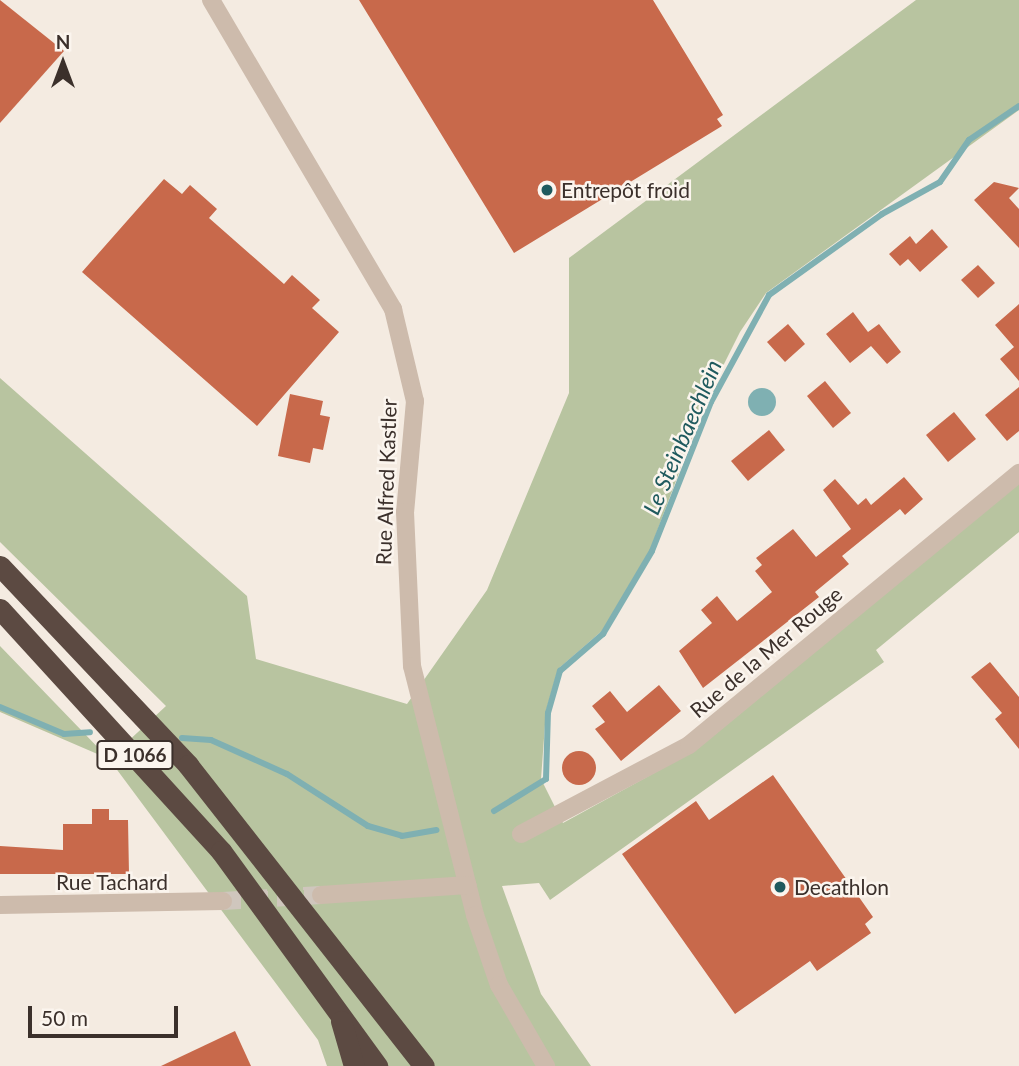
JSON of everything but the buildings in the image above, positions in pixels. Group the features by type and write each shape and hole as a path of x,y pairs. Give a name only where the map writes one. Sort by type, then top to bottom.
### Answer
{"highway":[{"name":"D 1066","path":"0,566 188,765 356,977 410,1066"},
{"name":"D 1066","path":"0,609 221,851 377,1066"},
{"path":"356,977 424,1066"},
{"path":"340,1012 354,1066"}],"street":[{"name":"Rue Alfred Kastler","path":"211,0 352,229 393,309 415,401 405,512 412,666 468,885 499,985 546,1066"},
{"name":"Rue de la Mer Rouge","path":"521,834 689,745 1019,473"},
{"path":"321,895 468,885"},
{"name":"Rue Tachard","path":"0,905 223,901"}],"green space":[{"path":"916,0 1019,0 1019,110 766,293 740,332 707,398 650,550 603,630 558,669 546,711 541,779 563,823 696,750 1019,483 1019,532 876,650 884,662 550,900 539,883 502,886 541,994 591,1066 327,1066 318,1040 109,759 166,706 0,542 0,378 247,596 256,659 407,704 487,590 569,393 569,258"},
{"path":"0,646 109,759 0,712"}],"water":[{"path":"762,388 772,392 776,402 772,412 762,416 752,412 748,402 752,392"}],"waterway":[{"name":"Le Steinbaechlein","path":"494,811 546,779 548,713 560,671 603,634 652,551 711,402 769,295 882,214 940,182 969,140 1019,106"},
{"name":"Le Steinbaechlein","path":"0,707 64,734 90,732"},
{"name":"Le Steinbaechlein","path":"182,738 211,740 287,774 368,826 402,836 436,830"}],"tunnel":[{"path":"223,901 321,895"}],"place":[{"name":"Entrepôt froid","path":"547,190"},
{"name":"Decathlon","path":"780,887"}]}
